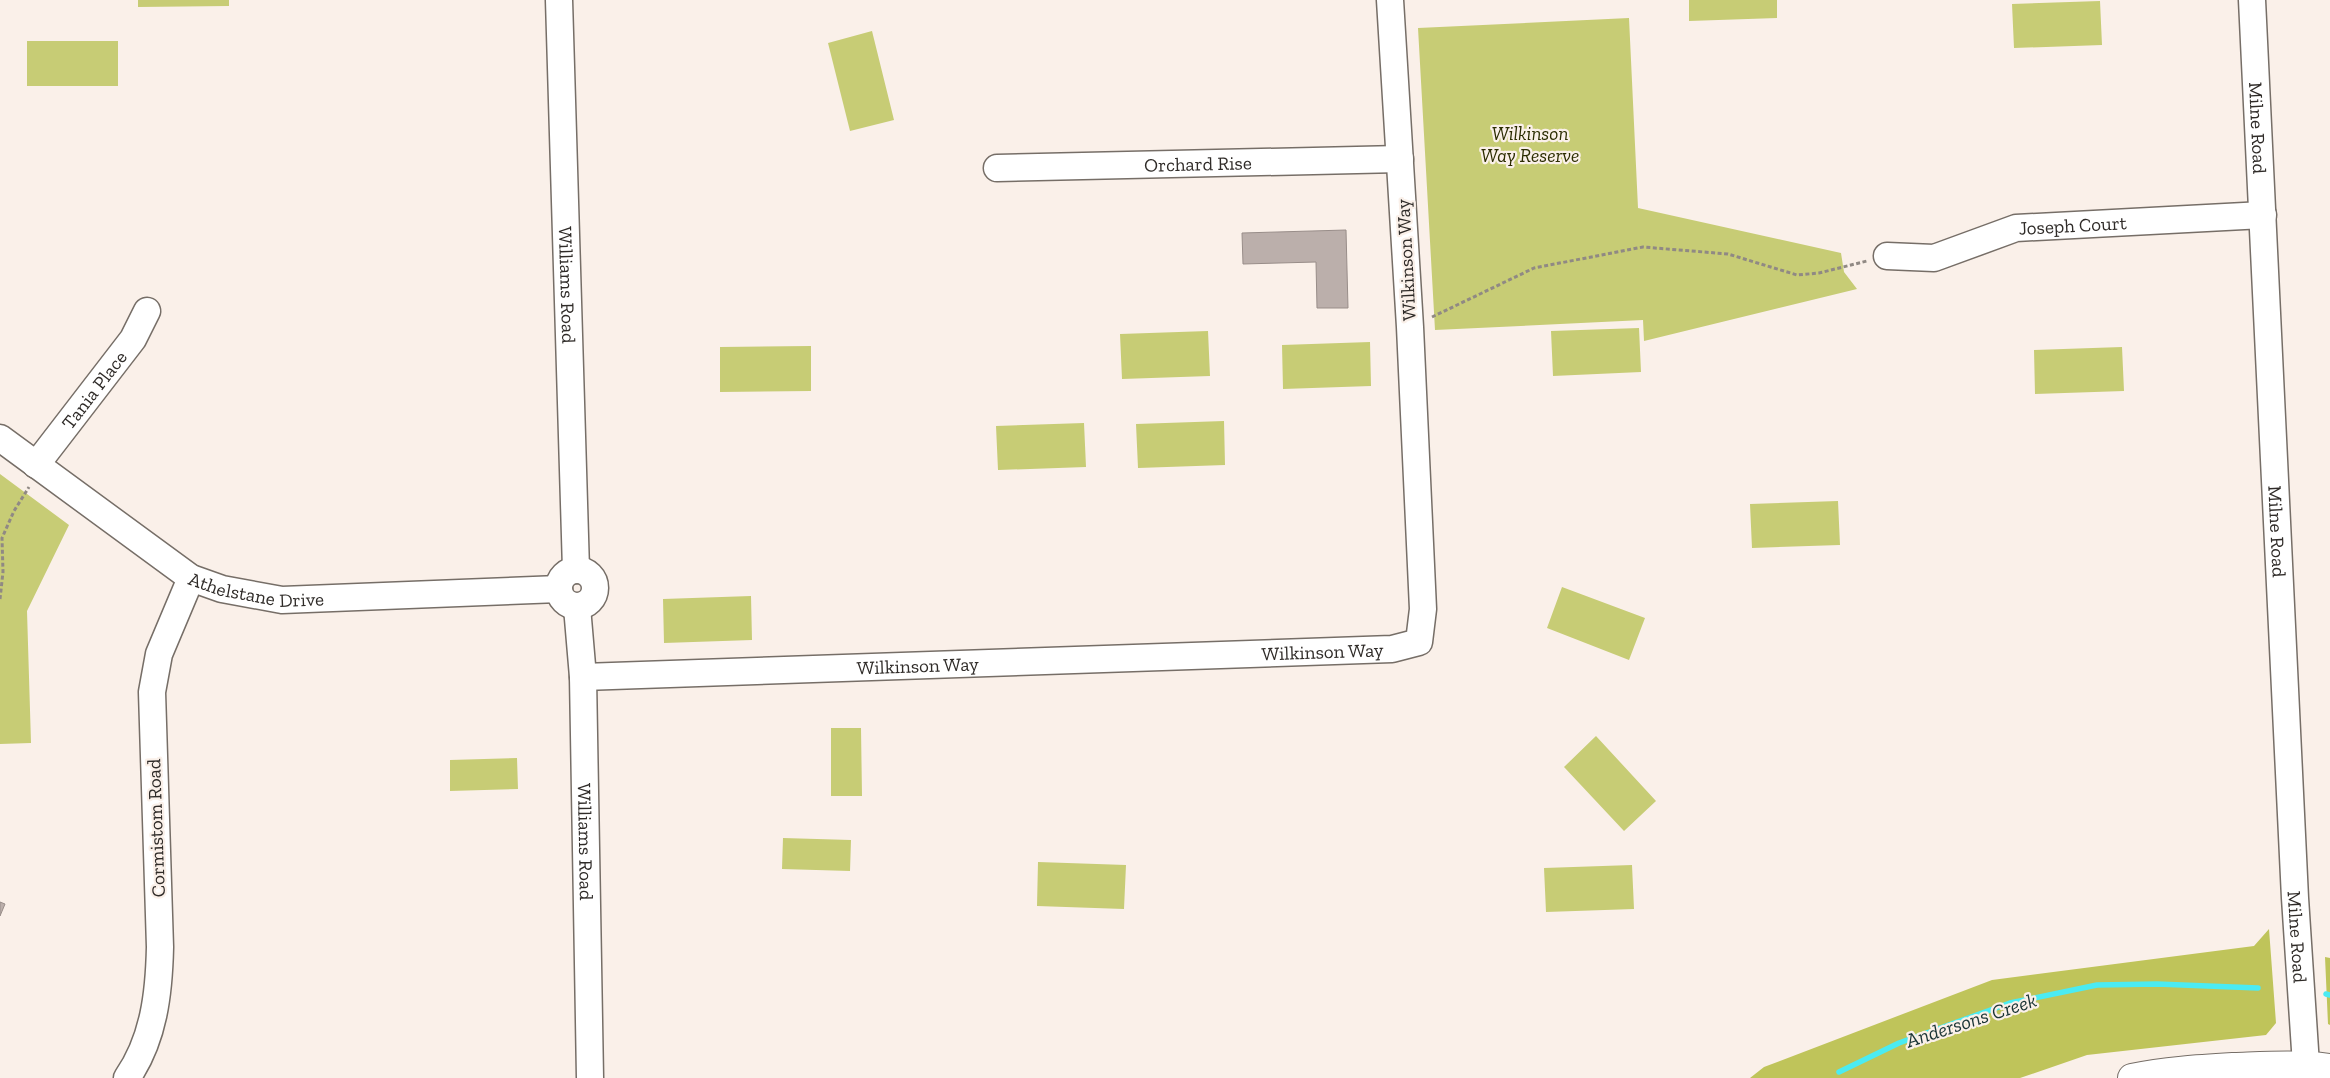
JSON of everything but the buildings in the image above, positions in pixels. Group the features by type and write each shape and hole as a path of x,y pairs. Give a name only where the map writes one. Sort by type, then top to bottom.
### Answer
{"main road":[{"path":"2132,1078 2153,1073 2198,1069 2263,1072 2318,1066"}],"street":[{"name":"Williams Road","path":"559,0 576,570"},
{"name":"Wilkinson Way","path":"582,677 1392,649 1419,642 1423,609 1410,328 1390,0"},
{"name":"Milne Road","path":"2252,0 2296,898 2318,1066"},
{"name":"Orchard Rise","path":"997,168 1400,159"},
{"name":"Joseph Court","path":"1887,256 1934,258 2016,228 2264,216"},
{"name":"Tania Place","path":"40,468 132,339 148,311"},
{"name":"Athelstane Drive","path":"0,438 191,578 222,589 282,600 559,589"},
{"path":"576,570 588,574 595,585 593,597 583,606 577,607 562,600 559,589 559,583 566,574 576,570"},
{"name":"Cormistom Road","path":"126,1078 149,1034 160,987 152,692 158,654 191,578"},
{"name":"Williams Road","path":"577,607 582,677 590,1078"}],"path":[{"path":"1410,328 1534,268 1643,247 1728,254 1797,275 1819,273 1887,256"},
{"path":"0,599 2,538 14,511 40,468"}],"green space":[{"path":"138,0 229,0 229,6 138,7"},
{"path":"1689,0 1777,0 1777,18 1689,21"},
{"path":"2100,1 2102,45 2014,48 2012,4"},
{"name":"Wilkinson Way Reserve","path":"1629,18 1638,208 1841,253 1844,272 1857,289 1644,341 1643,320 1435,330 1418,28"},
{"path":"872,31 894,120 850,131 828,43"},
{"path":"27,41 118,41 118,86 27,86"},
{"path":"1639,328 1641,372 1553,376 1551,331"},
{"path":"1208,331 1210,376 1122,379 1120,334"},
{"path":"1370,342 1371,386 1283,389 1282,345"},
{"path":"811,346 811,391 720,392 720,347"},
{"path":"2122,347 2124,391 2035,394 2034,350"},
{"path":"1224,421 1225,465 1138,468 1136,424"},
{"path":"1084,423 1086,467 998,470 996,426"},
{"path":"0,474 69,525 27,611 31,743 0,744"},
{"path":"1838,501 1840,545 1752,548 1750,504"},
{"path":"1562,587 1645,618 1629,660 1547,628"},
{"path":"751,596 752,640 664,643 663,599"},
{"path":"831,728 861,728 862,796 831,796"},
{"path":"1596,736 1656,801 1624,831 1564,767"},
{"path":"517,758 518,789 450,791 450,760"},
{"path":"783,838 851,840 850,871 782,869"},
{"path":"1038,862 1126,865 1124,909 1037,906"},
{"path":"1632,865 1634,909 1546,912 1544,868"},
{"path":"2269,929 2276,1023 2266,1035 2087,1055 2020,1078 1750,1078 1764,1067 1992,980 2254,946"},
{"path":"2325,957 2330,958 2330,1025 2328,1024"}],"waterway":[{"name":"Andersons Creek","path":"1839,1072 1899,1043 2010,1003 2097,985 2157,984 2258,988"},
{"name":"Andersons Creek","path":"2326,994 2330,995"}]}
